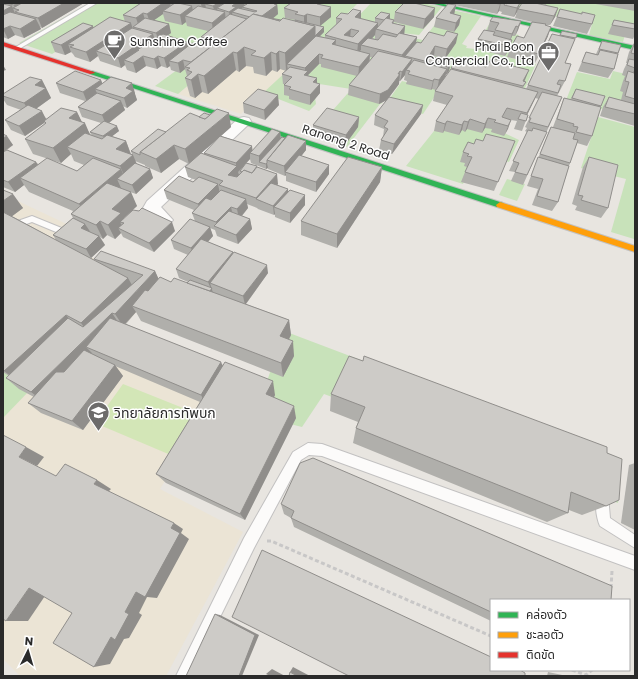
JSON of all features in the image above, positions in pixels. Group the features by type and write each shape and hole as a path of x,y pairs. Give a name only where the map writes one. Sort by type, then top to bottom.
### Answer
{"street":[{"path":"432,3 635,48"},
{"name":"Ranong 2 Road","path":"3,44 244,121 350,159 635,249"},
{"path":"164,220 152,208 153,205 244,121"}],"lane":[{"path":"17,48 94,3"},
{"path":"3,233 15,225 32,219 61,231"},
{"path":"183,676 249,544 297,456 308,449 322,450 635,563"},
{"path":"603,483 602,506 604,522 635,542"}],"path":[{"path":"249,544 271,541 490,636"},
{"path":"611,592 613,555"},
{"path":"575,671 586,675 591,671"}],"shaded area":[{"path":"257,29 317,44 241,114 178,94"},
{"name":"วิทยาลัยการทัพบก","path":"3,194 73,227 57,244 161,284 124,326 233,370 160,489 243,532 166,676 20,676 3,659"}],"green space":[{"path":"89,3 158,3 218,30 187,54 94,29 52,54 19,43"},
{"path":"220,3 358,3 337,24 348,27 371,3 423,3 442,7 419,35 401,33 398,29 402,25 397,23 394,29 394,34 423,40 447,9 481,16 462,44 467,46 466,48 475,49 492,19 504,32 519,35 507,57 536,64 521,97 449,73 406,62 351,89 313,83 316,104 309,111 263,93 316,44"},
{"path":"489,3 635,3 635,33 626,31 623,42 589,35 592,24 597,25"},
{"path":"181,67 205,71 178,94 155,86"},
{"path":"613,71 630,75 631,116 601,109 598,117 563,108 577,72 610,79"},
{"path":"402,81 439,90 423,114 387,106 390,98"},
{"path":"348,93 383,103 380,104 347,147 321,139 336,121 326,118"},
{"path":"598,117 635,127 634,239 611,232 626,179 581,168"},
{"path":"483,123 519,140 509,162 476,155 463,184 406,166 434,131"},
{"path":"507,179 525,184 517,201 499,195"},
{"path":"284,331 622,459 618,503 324,394 302,427 278,421 261,399"},
{"path":"3,369 30,390 3,418"},
{"path":"123,384 198,414 173,456 95,423"}],"building":[{"path":"5,3 18,3 14,5"},
{"path":"22,3 64,3 38,18 15,12 19,10 13,8"},
{"path":"141,3 163,3 147,14 143,13 136,18 123,15"},
{"path":"175,3 192,6 180,15 163,11"},
{"path":"218,3 213,6 205,4"},
{"path":"225,3 236,3 232,6 236,7 229,12 217,8"},
{"path":"244,3 275,3 274,4 277,5 262,16 253,14 250,17 232,12 238,8 255,12 257,11 242,7 247,4"},
{"path":"291,3 318,3 317,4 331,7 320,17 307,14 304,16 295,14 298,12 284,8"},
{"path":"404,3 414,3 435,8 425,19 395,12"},
{"path":"505,3 520,3 517,8 504,5"},
{"path":"522,3 535,3 558,8 554,16 518,9"},
{"path":"3,4 12,6 3,11"},
{"path":"448,4 456,5 450,13 461,16 456,23 436,18"},
{"path":"198,6 225,12 212,23 185,16"},
{"path":"353,9 361,11 355,17 378,23 358,44 325,35 342,19 336,18 341,13 348,14","holes":["351,29 359,31 353,37 344,35"]},
{"path":"560,9 582,14 582,12 595,15 592,24 557,17"},
{"path":"10,12 36,19 20,29 10,26 3,29 3,15"},
{"path":"381,12 390,14 384,20 375,18"},
{"path":"230,14 247,19 191,62 183,60 178,63 169,61 192,43 201,45 209,39 201,37"},
{"path":"253,14 280,21 283,18 315,26 285,53 279,51 276,54 271,52 264,58 251,55 256,51 244,47 237,53 233,52 204,76 198,74 191,80 185,78 192,72 187,70 190,68 185,67"},
{"path":"110,17 131,23 86,52 70,47 74,45 68,44"},
{"path":"493,17 521,21 518,27 516,26 512,34 495,30 499,23 490,21"},
{"path":"145,18 169,24 156,33 133,27"},
{"path":"386,18 394,20 392,23 405,26 398,35 376,29"},
{"path":"295,20 324,27 315,36 315,26"},
{"path":"614,20 635,24 635,29 612,25"},
{"path":"532,22 546,24 545,25 551,27 539,54 511,47 517,36 524,38"},
{"path":"83,23 93,26 61,45 51,42"},
{"path":"132,28 153,34 118,58 96,51"},
{"path":"484,30 495,32 493,35 512,40 509,46 478,39"},
{"path":"447,31 458,34 447,49 435,46 429,56 451,61 448,67 405,56 417,42 421,43 429,32 444,36"},
{"path":"562,31 577,34 576,38 560,35"},
{"path":"399,33 417,37 402,55 361,45 368,38 378,40 383,34 396,37"},
{"path":"163,34 187,42 164,58 158,56 154,59 143,56 133,63 124,60 139,50 137,50"},
{"name":"Phai Boon Comercial Co., Ltd","path":"552,34 575,39 565,63 571,64 565,81 559,80 557,84 561,85 558,93 528,85"},
{"path":"316,36 336,40 332,44 370,54 359,67 321,58 323,55 319,54 305,68 287,64"},
{"path":"602,41 621,45 618,53 599,49"},
{"path":"635,42 635,54 631,53"},
{"path":"600,50 618,54 614,69 582,62 586,52 598,55"},
{"path":"378,51 412,59 402,72 400,71 398,74 400,74 388,90 380,94 349,85"},
{"path":"492,58 510,63 509,65 529,70 523,81 526,82 523,86 451,68 457,59 486,67"},
{"path":"629,59 635,60 635,68 627,65"},
{"path":"414,60 447,69 439,80 434,79 433,81 408,74 410,71 406,70"},
{"path":"290,67 308,71 304,75 317,78 313,82 320,84 310,95 289,89 291,87 284,85 292,77 282,74"},
{"path":"451,69 538,92 527,113 507,108 502,117 511,120 508,126 494,122 496,120 488,118 485,124 470,119 468,122 464,121 462,125 447,121 445,124 436,121 453,96 435,91"},
{"path":"75,71 101,80 83,92 56,83"},
{"path":"628,71 634,73 635,71 635,99 625,96 629,82 625,81"},
{"path":"30,77 42,80 35,85 46,88 24,103 3,96 3,94"},
{"path":"111,77 132,83 126,88 133,91 124,98 95,89"},
{"path":"258,89 278,95 264,110 243,103"},
{"path":"576,89 605,96 601,106 572,98"},
{"path":"542,92 562,97 548,127 529,122 531,118 529,118"},
{"path":"97,93 121,101 102,115 78,107"},
{"path":"389,97 423,105 394,144 381,140 388,129 384,127 388,121 375,115"},
{"path":"609,97 635,104 635,114 605,107"},
{"path":"564,98 601,107 592,136 576,132 578,127 573,126 574,124 557,119"},
{"path":"28,105 42,111 19,126 5,120"},
{"path":"61,108 77,112 69,118 85,123 53,148 25,139 46,123 44,121"},
{"path":"327,108 359,117 346,135 313,125"},
{"path":"217,109 229,113 185,149 174,145 156,159 140,152 190,113 205,119"},
{"path":"204,113 210,115 205,119 199,117"},
{"path":"521,113 528,115 526,121 518,119"},
{"path":"104,121 117,126 103,136 90,132"},
{"path":"551,127 575,133 573,139 578,140 570,163 540,154"},
{"path":"533,128 547,132 527,175 515,172 519,163 513,161 528,130 532,131"},
{"path":"158,129 166,132 140,152 140,155 131,151"},
{"path":"272,129 280,132 259,156 250,153"},
{"path":"85,133 102,139 107,135 126,141 116,149 133,155 120,166 67,147"},
{"path":"486,134 515,141 498,182 465,172 472,157 467,156 469,154 463,152 468,142 474,144 476,139 483,141"},
{"path":"288,135 306,141 284,166 267,160"},
{"path":"220,136 252,146 236,163 204,153"},
{"path":"282,137 285,138 267,160 267,163 259,162"},
{"path":"7,150 36,162 8,182 3,180 3,152"},
{"path":"201,153 237,166 228,175 237,177 244,170 252,173 257,167 277,174 256,198 219,185 223,181 185,167"},
{"path":"299,155 329,165 316,182 285,172"},
{"path":"348,157 382,167 337,234 301,221"},
{"path":"538,157 569,166 558,202 537,196 543,179 531,176"},
{"path":"589,157 618,165 608,208 581,200 583,196 578,195"},
{"path":"47,158 77,171 93,158 121,169 79,204 20,178"},
{"path":"135,163 150,169 132,185 117,179"},
{"path":"246,163 257,166 252,173 244,170 242,172 240,171"},
{"path":"179,176 193,182 199,177 218,184 198,204 164,190"},
{"path":"107,183 131,192 112,209 121,213 108,225 100,221 96,225 71,214"},
{"path":"271,183 288,189 273,206 256,199"},
{"path":"3,190 13,194 3,201"},
{"path":"221,190 246,199 237,209 231,207 216,222 192,213 206,198 211,200"},
{"path":"290,190 305,195 290,213 274,207"},
{"path":"142,208 172,222 149,243 118,228 124,223 120,222 133,210 139,211"},
{"path":"229,211 250,219 236,235 214,226"},
{"path":"3,212 128,278 81,323 66,315 4,371 3,370"},
{"path":"73,218 85,224 81,228 99,236 86,249 53,235"},
{"path":"190,219 210,227 191,248 171,240"},
{"path":"201,239 233,252 208,282 176,269"},
{"path":"101,251 155,271 115,314 112,313 31,392 6,378 68,318 83,327 143,275 94,259"},
{"path":"234,252 267,265 243,296 210,283"},
{"path":"160,277 171,282 174,278 289,320 280,336 293,341 281,363 132,306 145,290 148,291"},
{"path":"190,280 212,288 210,291 187,283"},
{"path":"110,318 221,362 201,395 86,347"},
{"path":"84,350 115,365 72,421 28,403 56,372 64,372"},
{"path":"349,356 363,361 364,356 607,447 607,453 622,459 619,500 606,506 571,492 568,513 356,428 365,407 331,394"},
{"path":"225,362 273,381 266,394 294,406 240,514 156,474"},
{"path":"3,435 26,447 19,457 56,476 65,464 97,480 94,484 174,523 171,528 180,533 145,597 136,592 125,612 129,614 115,640 111,637 94,667 53,643 72,613 29,588 6,621 3,619"},
{"path":"313,458 612,586 611,599 490,599 490,612 291,518 294,511 281,504 300,463"},
{"path":"262,550 490,657 490,671 522,671 525,673 525,676 349,676 232,617"},
{"path":"215,614 255,635 239,676 186,676"},
{"path":"290,672 297,676 289,676"}],"traffic: fast":[{"path":"432,3 635,48"},
{"path":"92,73 500,205"}],"traffic: slow":[{"path":"500,205 635,249"}],"traffic: jam":[{"path":"3,44 92,73"}],"place":[{"name":"Sunshine Coffee","path":"114,60"},
{"name":"Phai Boon Comercial Co., Ltd","path":"549,72"},
{"name":"วิทยาลัยการทัพบก","path":"99,432"}]}
